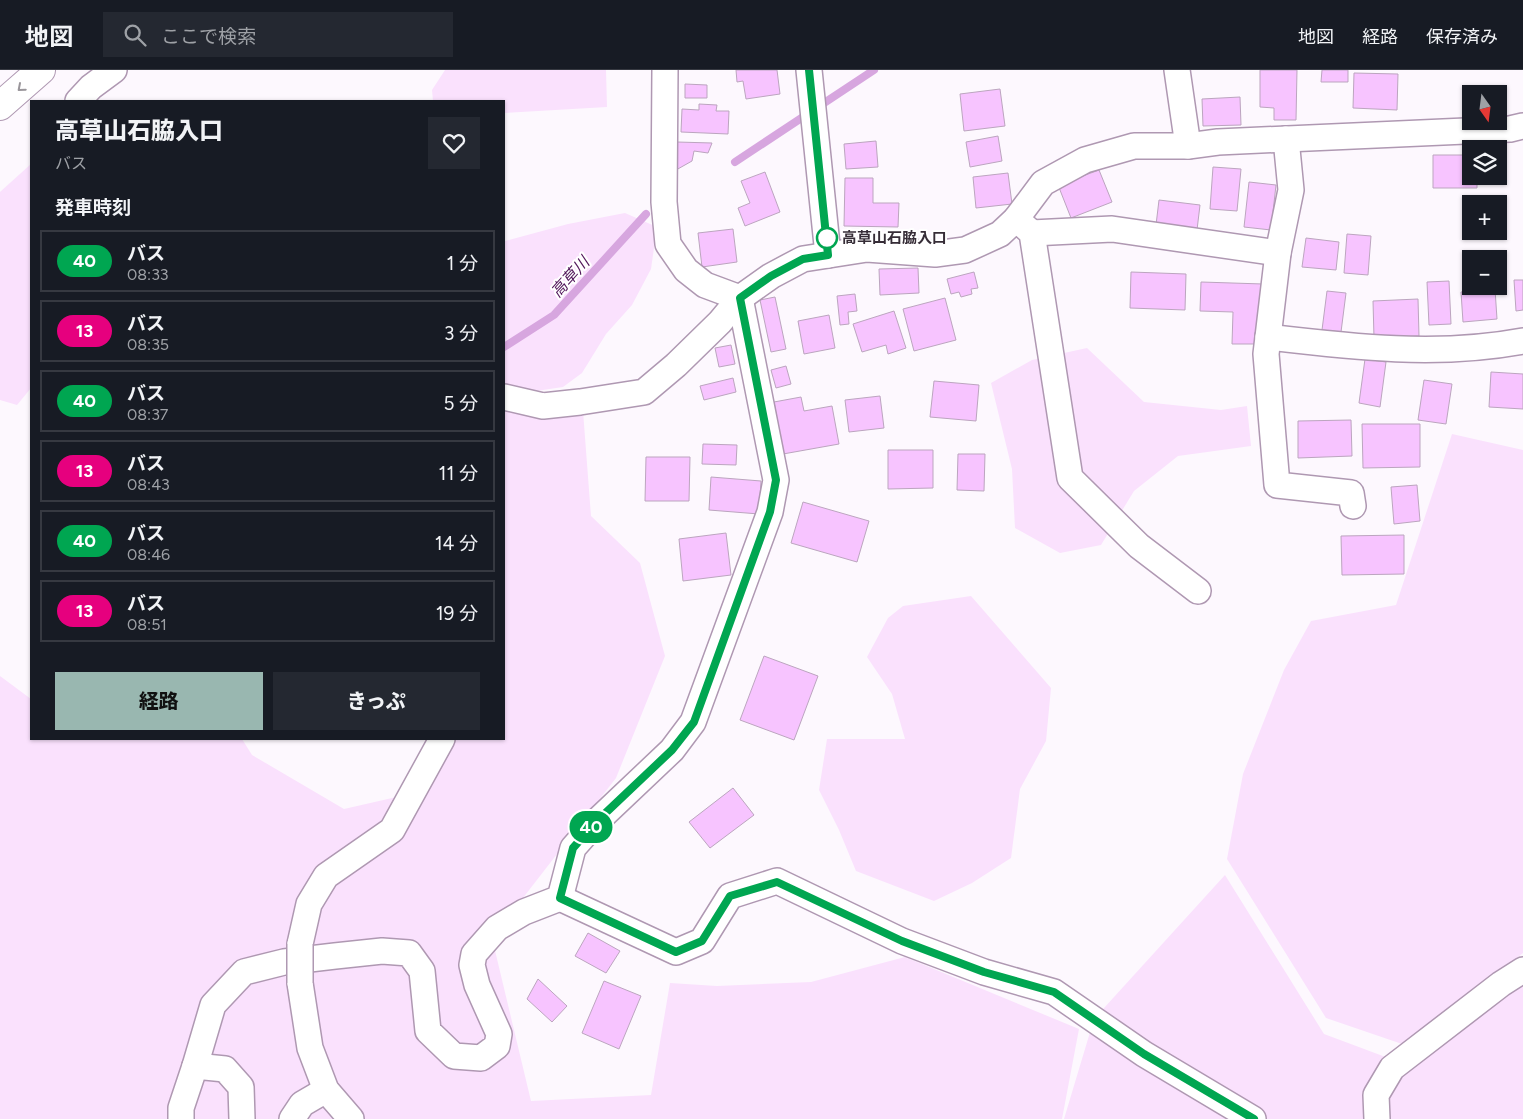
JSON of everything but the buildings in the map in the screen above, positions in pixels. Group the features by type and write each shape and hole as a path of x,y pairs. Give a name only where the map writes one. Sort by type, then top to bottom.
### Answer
{"highway":[{"path":"0,106 41,70"}],"street":[{"path":"79,100 91,87 114,70"},
{"path":"665,70 664,202 668,244 686,270 705,285 740,298"},
{"path":"1177,70 1188,146"},
{"path":"810,81 828,255"},
{"path":"1198,590 1139,546 1070,478 1024,226 1043,183 1085,160 1134,146 1188,146 1218,142 1510,129 1523,126"},
{"path":"1286,139 1291,190 1278,253 1266,354 1277,484 1351,492 1353,506"},
{"path":"505,397 543,406 644,392 720,322 740,298 771,276 803,259 867,249 935,254 965,250 1000,234 1024,226 1112,229 1278,253"},
{"path":"560,898 573,848 596,822 672,750 694,722 770,512 776,480 740,298"},
{"path":"1268,337 1366,348 1421,349 1492,346 1523,340"},
{"path":"351,1119 326,1090 310,1048 300,983 300,944 309,904 326,876 392,830 441,740"},
{"path":"181,1119 181,1108 213,1005 244,972 284,962 382,950 409,953 422,971 428,1031 454,1056 481,1058 497,1046 500,1034 477,985 472,965 474,954 497,928 524,912 560,898 676,952 702,941 730,896 777,882 902,941 984,972 1054,992 1144,1054 1254,1119"},
{"path":"1377,1119 1376,1096 1392,1068 1501,984 1523,970"},
{"path":"195,1066 225,1069 241,1087 242,1119"},
{"path":"292,1119 302,1104 326,1090"}],"shaded area":[{"path":"445,70 606,70 607,107 505,113 505,100 433,100 432,90"},
{"path":"30,165 30,389 17,405 0,400 0,192"},
{"path":"625,213 657,227 651,269 632,305 606,334 582,373 563,387 516,394 505,384 505,241 568,224"},
{"path":"1087,348 1144,402 1221,410 1247,406 1251,446 1178,456 1134,491 1101,545 1060,553 1015,528 1012,469 991,383 1032,360"},
{"path":"505,397 583,411 591,516 640,563 665,656 616,778 492,938 531,1101 651,1095 670,983 717,986 811,982 905,957 1079,1029 1062,1119 0,1119 0,676 30,698 30,740 243,740 252,755 344,809 414,793 453,740 505,740"},
{"path":"1452,434 1523,450 1523,953 1405,1045 1326,1018 1227,859 1243,774 1284,670 1311,621 1396,605"},
{"path":"971,596 1051,688 1046,741 1020,789 1011,858 972,883 934,901 856,871 839,830 819,790 827,739 905,739 892,694 867,657 888,618 903,606"},
{"path":"1225,875 1324,1034 1407,1065 1523,969 1523,1119 1064,1119 1094,1019"}],"waterway":[{"name":"高草川","path":"735,162 874,70"},
{"name":"高草川","path":"505,346 554,315 646,214"}],"bus line":[{"name":"40","path":"809,70 828,255 803,259 771,276 740,298 776,480 770,512 694,722 672,750 596,822 573,848 560,898 676,952 702,941 730,896 777,882 902,941 984,972 1054,992 1144,1054 1254,1119"}],"place":[{"name":"高草山石脇入口","path":"827,238"}]}
